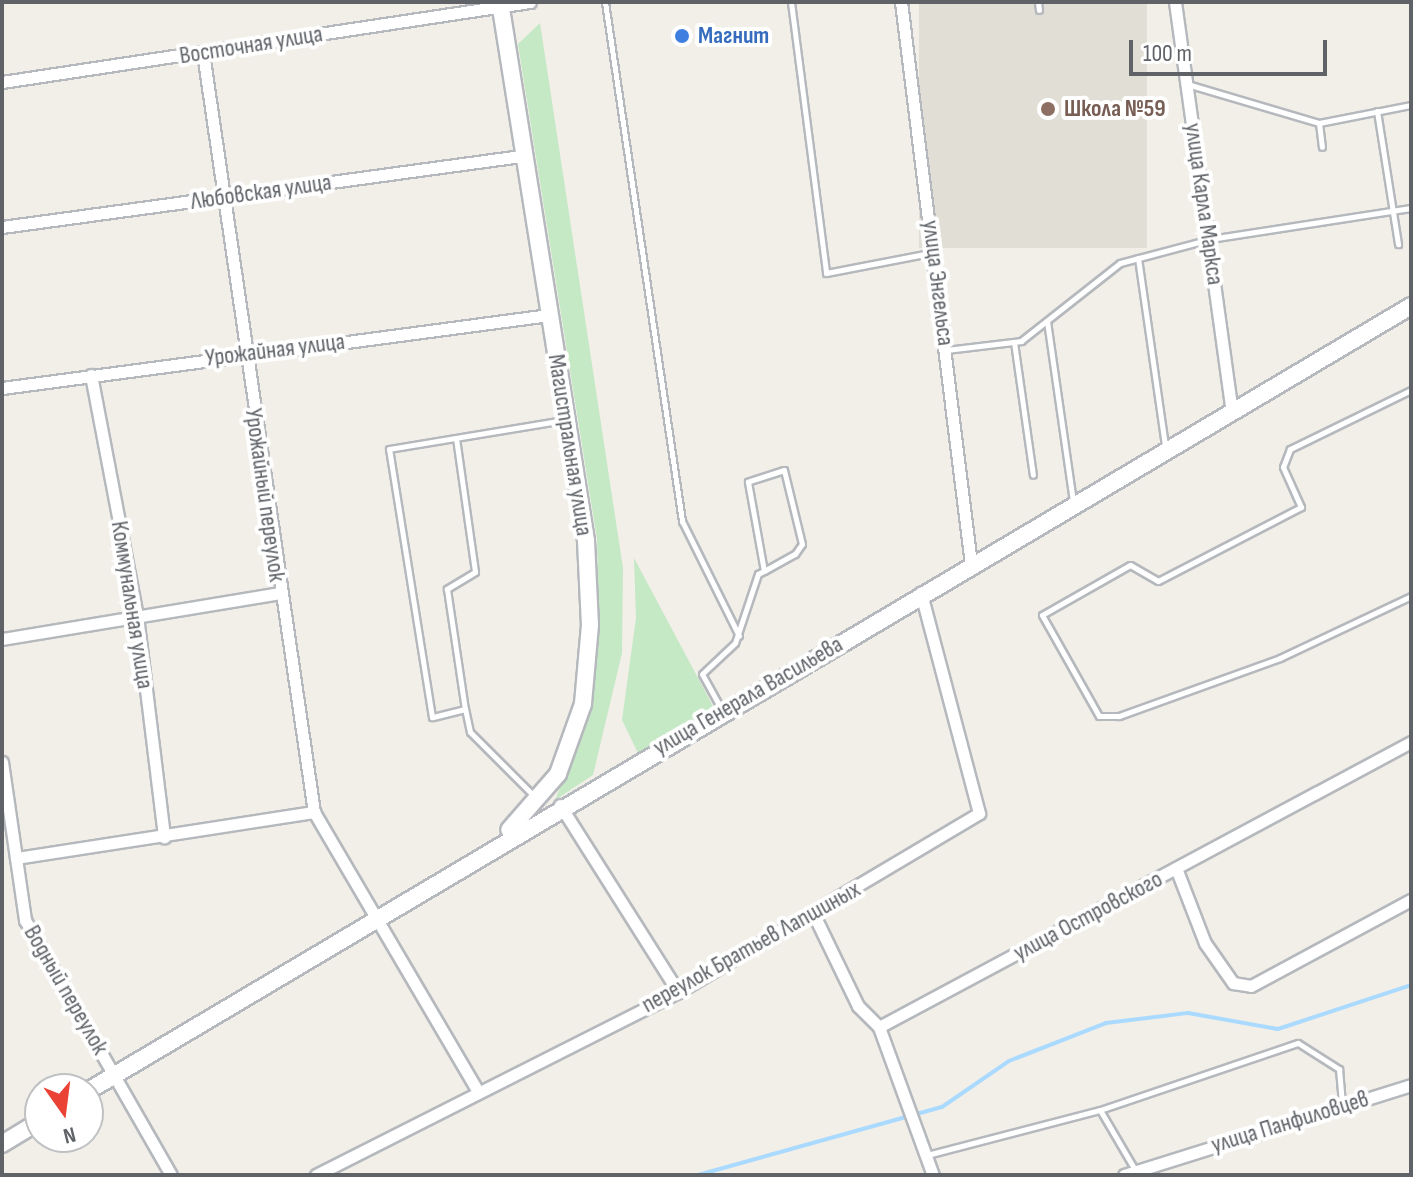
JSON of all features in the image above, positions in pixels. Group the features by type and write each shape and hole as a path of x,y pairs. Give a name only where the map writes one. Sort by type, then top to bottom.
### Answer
{"main road":[{"name":"Магистральная улица","path":"481,857 539,801 558,774 583,704 590,625 586,541 521,156 500,4"},
{"name":"улица Генерала Васильева","path":"104,1082 481,857 560,805 723,713 1165,446 1411,306"},
{"path":"2,1144 24,1131"}],"street":[{"name":"Восточная улица","path":"2,82 203,53 500,4 530,2"},
{"name":"улица Энгельса","path":"901,2 971,564"},
{"name":"улица Карла Маркса","path":"1175,2 1231,407"},
{"name":"Урожайный переулок","path":"203,53 279,593 314,812 476,1088"},
{"name":"Любовская улица","path":"2,227 521,156"},
{"name":"Урожайная улица","path":"2,388 245,353 549,315"},
{"name":"Коммунальная улица","path":"91,375 137,616 164,837"},
{"name":"переулок Братьев Лапшиных","path":"316,1175 476,1088 678,992 814,915 979,813 921,592"},
{"path":"2,639 279,593"},
{"name":"улица Островского","path":"879,1027 1411,742"},
{"name":"Водный переулок","path":"2,762 25,920 171,1175"},
{"path":"560,805 678,992"},
{"path":"16,858 314,812"},
{"path":"1176,868 1205,943 1233,983 1251,986 1411,900"},
{"path":"814,915 858,1006 879,1027 933,1175"},
{"name":"улица Панфиловцев","path":"1130,1173 1342,1103 1411,1085"}],"lane":[{"path":"605,2 682,521 739,636"},
{"path":"791,2 826,273 934,253"},
{"path":"1038,2 1039,10"},
{"path":"1187,84 1319,123 1411,105"},
{"path":"1377,111 1398,244"},
{"path":"1319,123 1322,147"},
{"path":"946,350 1014,342 1120,263 1210,239 1411,208"},
{"path":"1138,258 1165,446"},
{"path":"1047,320 1073,502"},
{"path":"1014,342 1033,475"},
{"path":"1411,390 1290,449 1283,467 1301,507 1158,581 1130,565 1042,615 1099,716 1119,716 1280,658 1411,596"},
{"path":"465,709 432,717 389,449 566,420"},
{"path":"456,438 475,572 447,589 470,732 539,801"},
{"path":"723,713 702,674 739,636 764,571 748,482 784,470 802,544 764,571"},
{"path":"927,1155 1100,1110 1298,1043 1339,1069 1342,1103"},
{"path":"1100,1110 1130,1173"}],"shaded area":[{"name":"Школа №59","path":"919,2 1147,2 1147,248 919,248"}],"green space":[{"path":"540,23 623,568 622,653 593,775 555,800 585,729 599,634 597,539 518,44"},
{"path":"634,558 714,708 638,753 622,720 636,618"}],"waterway":[{"path":"698,1175 942,1107 1009,1061 1106,1023 1188,1013 1278,1029 1411,985"}],"place":[{"name":"Магнит","path":"682,36"},
{"name":"Школа №59","path":"1048,109"}]}
